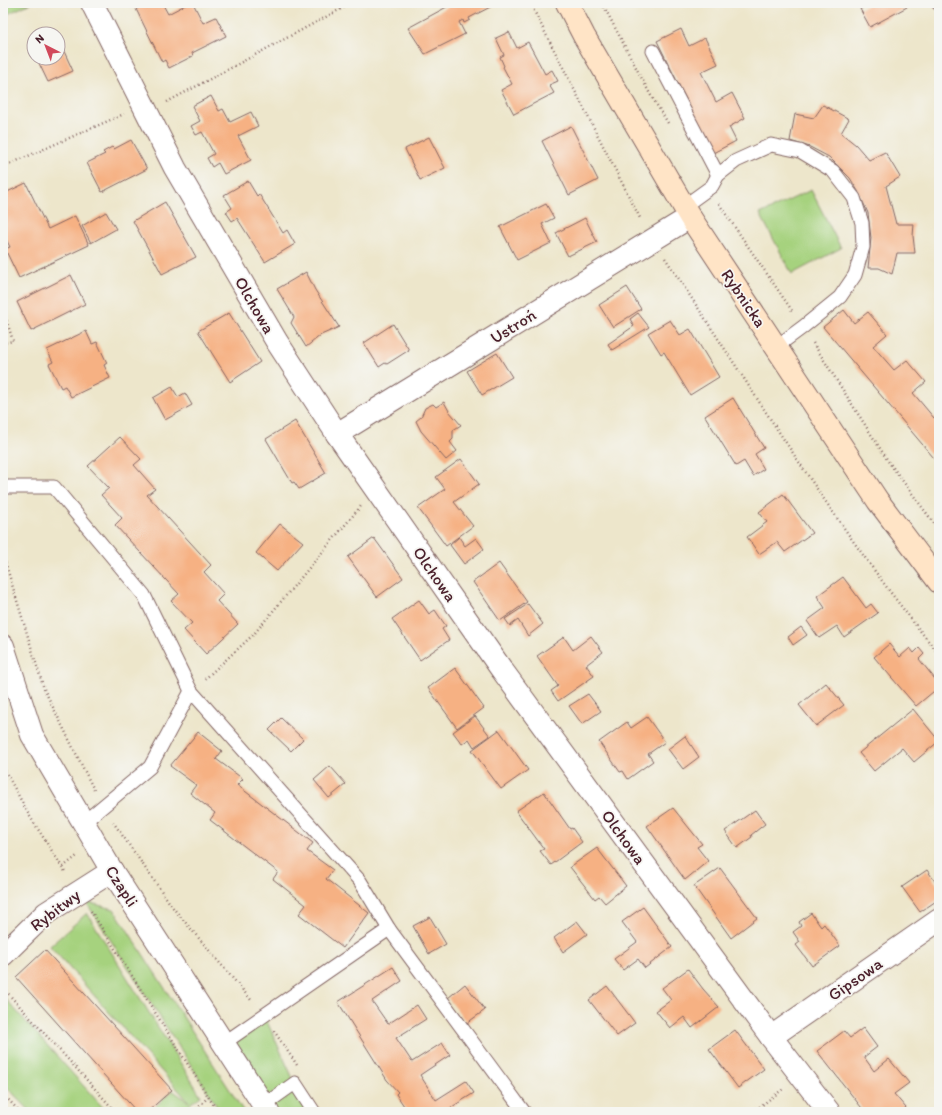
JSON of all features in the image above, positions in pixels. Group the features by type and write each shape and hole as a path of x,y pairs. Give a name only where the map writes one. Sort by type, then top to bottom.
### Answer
{"main road":[{"name":"Rybnicka","path":"567,3 588,43 687,212 878,501 939,582"}],"street":[{"name":"Olchowa","path":"92,3 175,168 277,342 337,434 502,670 772,1037 829,1112"},
{"name":"Ustroń","path":"337,434 653,240 687,212"},
{"name":"Czapli","path":"3,646 32,735 112,871 266,1108"},
{"name":"Rybitwy","path":"3,955 46,913 112,871"},
{"name":"Gipsowa","path":"772,1037 939,920"}],"lane":[{"path":"653,50 718,175"},
{"path":"687,212 712,186 718,175 736,161 771,145 800,152 832,171 854,198 862,223 863,247 855,275 840,296 776,347"},
{"path":"3,487 54,487 144,595 191,691 360,881 389,929 524,1112"},
{"path":"83,823 150,767 191,691"},
{"path":"224,1043 389,929"},
{"path":"266,1108 295,1083 314,1112"}],"path":[{"path":"3,167 126,113 165,103 352,3"},
{"path":"530,3 653,240 838,521 911,620 939,654"},
{"path":"602,3 650,94 671,128"},
{"path":"709,189 803,327 888,461 939,530"},
{"path":"3,309 12,341 3,343"},
{"path":"191,691 253,635 363,504"},
{"path":"3,556 44,688 116,828 174,909 264,1015 298,1067"},
{"path":"3,767 29,815 70,878"},
{"path":"63,867 77,856"},
{"path":"88,906 218,1112"},
{"path":"3,988 116,1112"},
{"path":"753,1112 789,1085"},
{"path":"3,1094 20,1112"},
{"path":"194,1112 208,1097"}],"green space":[{"path":"3,3 31,3 3,16"},
{"path":"811,190 841,248 792,274 760,214"},
{"path":"86,902 114,909 244,1112 221,1112"},
{"path":"87,913 201,1096 191,1103 185,1112 150,1112 172,1090 189,1102 50,946"},
{"path":"3,996 107,1112 31,1112 3,1083"},
{"path":"264,1015 295,1083 314,1112 268,1112 264,1105 235,1044"}],"building":[{"path":"148,3 162,3 168,14 189,3 193,3 203,23 216,17 226,36 192,53 193,56 169,68 165,60 162,62 136,9"},
{"path":"454,3 498,3 469,18 470,20 464,23 463,20 459,22 465,34 425,54 408,28"},
{"path":"872,3 905,3 907,7 870,27 860,9"},
{"path":"681,29 689,46 705,38 718,64 701,72 716,102 732,93 745,118 729,127 736,141 713,153 657,41"},
{"path":"509,32 517,48 528,42 545,74 552,70 558,81 549,85 554,93 514,114 501,90 512,84 503,67 504,66 500,57 504,55 496,38"},
{"path":"66,56 73,71 48,82 40,66 66,66"},
{"path":"211,96 219,111 223,109 230,122 251,112 258,126 238,136 251,160 224,174 218,163 212,167 207,158 214,154 202,132 196,135 191,126 200,121 192,106"},
{"path":"823,105 849,119 841,133 856,145 869,160 885,152 900,177 886,186 896,224 914,224 913,236 915,253 897,253 892,274 879,268 868,268 871,238 868,213 850,178 829,157 810,147 790,141 795,114 814,118"},
{"path":"571,126 598,180 569,195 542,141"},
{"path":"429,137 445,168 420,180 405,149"},
{"path":"131,140 147,169 102,192 87,163 105,154 103,152 112,147 114,149"},
{"path":"248,181 257,196 259,194 283,233 287,230 295,244 265,262 237,218 232,221 226,212 232,208 224,195"},
{"path":"26,183 48,229 75,216 89,245 19,278 5,249 10,247 3,233 3,194"},
{"path":"165,202 196,257 162,274 133,221"},
{"path":"546,204 554,218 542,224 551,243 517,260 500,227"},
{"path":"106,212 116,229 91,243 82,226"},
{"path":"585,218 597,242 568,256 556,233"},
{"path":"306,272 315,290 339,327 321,335 306,347 291,323 294,317 277,289"},
{"path":"71,275 85,304 31,331 17,302"},
{"path":"627,287 641,309 613,327 599,305"},
{"path":"844,310 854,323 868,312 887,334 873,346 894,370 907,360 926,382 913,393 934,418 939,414 939,464 823,327"},
{"path":"229,313 260,362 230,382 198,331"},
{"path":"638,313 649,327 612,350 608,344 634,326 630,319"},
{"path":"670,320 680,335 690,329 719,377 690,395 664,352 661,354 648,333"},
{"path":"393,324 409,350 387,364 385,363 379,367 364,343"},
{"path":"86,331 92,344 97,342 107,363 104,365 110,378 71,397 65,386 61,388 49,364 53,362 47,350"},
{"path":"497,353 512,377 482,395 467,371"},
{"path":"172,387 178,397 185,393 192,405 165,420 153,398"},
{"path":"733,398 764,448 755,454 764,469 753,476 744,461 736,466 705,416"},
{"path":"444,402 449,411 461,425 453,430 453,439 450,442 457,451 446,460 421,431 416,421 421,417 425,408 433,404 436,407"},
{"path":"295,421 326,473 299,489 294,482 292,483 266,439"},
{"path":"120,437 141,459 134,465 155,489 147,495 211,565 204,572 224,594 217,601 238,624 206,654 184,630 192,623 171,601 179,594 115,525 122,518 101,495 109,488 88,466"},
{"path":"461,459 479,484 454,502 473,526 446,546 418,508 445,489 436,477"},
{"path":"783,494 812,533 785,552 777,542 759,554 747,537 767,522 759,512"},
{"path":"280,524 303,542 277,571 256,553"},
{"path":"459,537 465,546 476,538 484,549 464,564 450,545"},
{"path":"374,538 403,578 377,597 348,557"},
{"path":"499,563 527,602 500,621 473,582"},
{"path":"843,577 866,608 871,604 878,613 844,637 837,626 819,638 807,621 825,608 817,596"},
{"path":"419,600 429,614 435,610 446,626 442,629 449,640 420,660 392,619"},
{"path":"528,604 543,624 528,636 518,620 510,626 505,619"},
{"path":"801,627 807,635 793,645 788,637"},
{"path":"591,636 603,652 586,665 594,676 558,701 551,691 558,686 537,656 564,637 573,650"},
{"path":"889,644 900,657 910,648 914,653 919,648 924,654 919,659 939,684 939,687 916,706 874,657"},
{"path":"455,668 484,708 457,728 428,688"},
{"path":"826,683 844,705 816,726 799,705"},
{"path":"588,694 601,711 582,724 569,706"},
{"path":"913,709 939,741 914,762 902,748 874,771 859,753"},
{"path":"475,716 490,736 474,747 469,739 462,744 453,732"},
{"path":"647,717 665,742 648,754 653,761 628,779 623,771 620,772 599,742 627,722 631,728"},
{"path":"281,718 303,739 291,751 269,730"},
{"path":"499,730 528,770 501,789 472,750"},
{"path":"198,732 222,751 216,759 243,779 237,785 313,843 307,851 333,870 326,879 369,913 343,948 299,914 306,905 273,879 278,872 210,820 215,813 190,793 196,785 170,766"},
{"path":"685,736 699,757 683,769 668,749"},
{"path":"330,766 346,784 329,798 314,780"},
{"path":"544,792 570,829 572,828 582,842 551,865 540,851 544,849 516,811"},
{"path":"673,808 702,844 697,847 708,861 685,880 647,826"},
{"path":"755,810 765,824 751,835 752,837 737,848 725,831"},
{"path":"597,848 626,886 605,903 599,896 595,899 570,867"},
{"path":"720,868 757,918 731,938 694,886"},
{"path":"927,870 939,887 939,899 920,912 902,887"},
{"path":"643,907 672,947 645,968 638,959 623,970 614,959 637,942 622,922"},
{"path":"811,913 821,927 824,924 840,946 812,966 796,945 800,942 793,932 801,926 799,922"},
{"path":"430,917 446,944 429,954 413,926"},
{"path":"577,921 587,934 563,952 554,938"},
{"path":"45,950 172,1090 147,1112 137,1112 16,977"},
{"path":"393,967 402,981 372,1001 388,1024 417,1005 426,1019 396,1038 412,1062 442,1043 450,1055 420,1075 436,1100 466,1081 474,1093 444,1112 408,1112 396,1094 398,1092 387,1080 338,1002"},
{"path":"688,969 719,1007 692,1028 684,1017 670,1028 656,1011 671,1000 662,988"},
{"path":"465,984 485,1010 467,1023 448,998"},
{"path":"607,986 635,1023 617,1036 589,1000"},
{"path":"863,1028 877,1047 864,1057 874,1071 889,1059 909,1083 894,1094 906,1108 901,1112 865,1112 817,1051 844,1031 850,1038"},
{"path":"735,1030 764,1069 738,1088 709,1049"}]}
